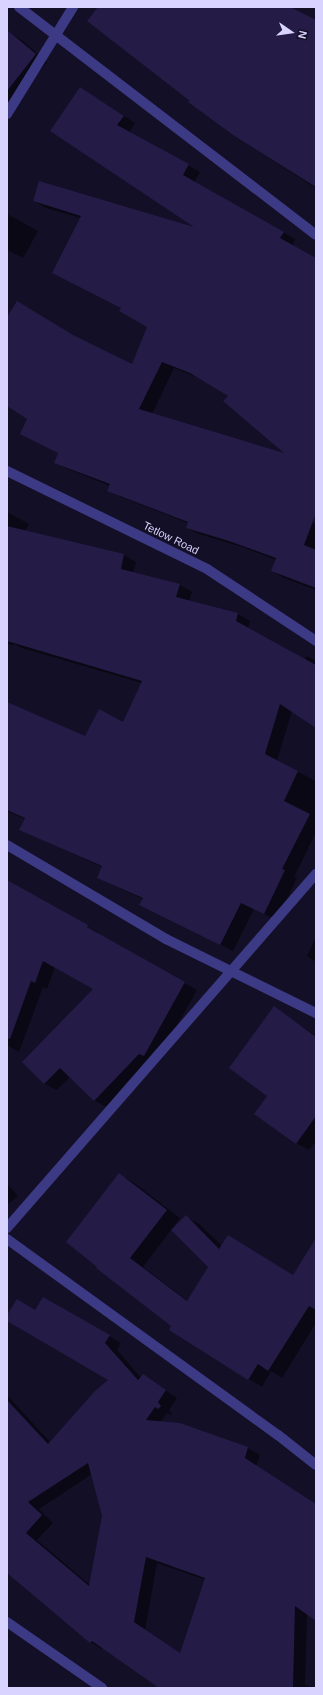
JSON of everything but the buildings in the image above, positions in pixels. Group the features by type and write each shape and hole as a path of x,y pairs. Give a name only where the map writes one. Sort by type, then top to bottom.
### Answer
{"street":[{"path":"19,7 316,234"},
{"path":"7,114 73,7"},
{"name":"Tetlow Road","path":"7,471 207,569 316,641"},
{"path":"7,845 166,939 316,1013"},
{"path":"7,1228 316,874"},
{"path":"7,1239 278,1435 316,1465"},
{"path":"7,1622 102,1688"}]}
